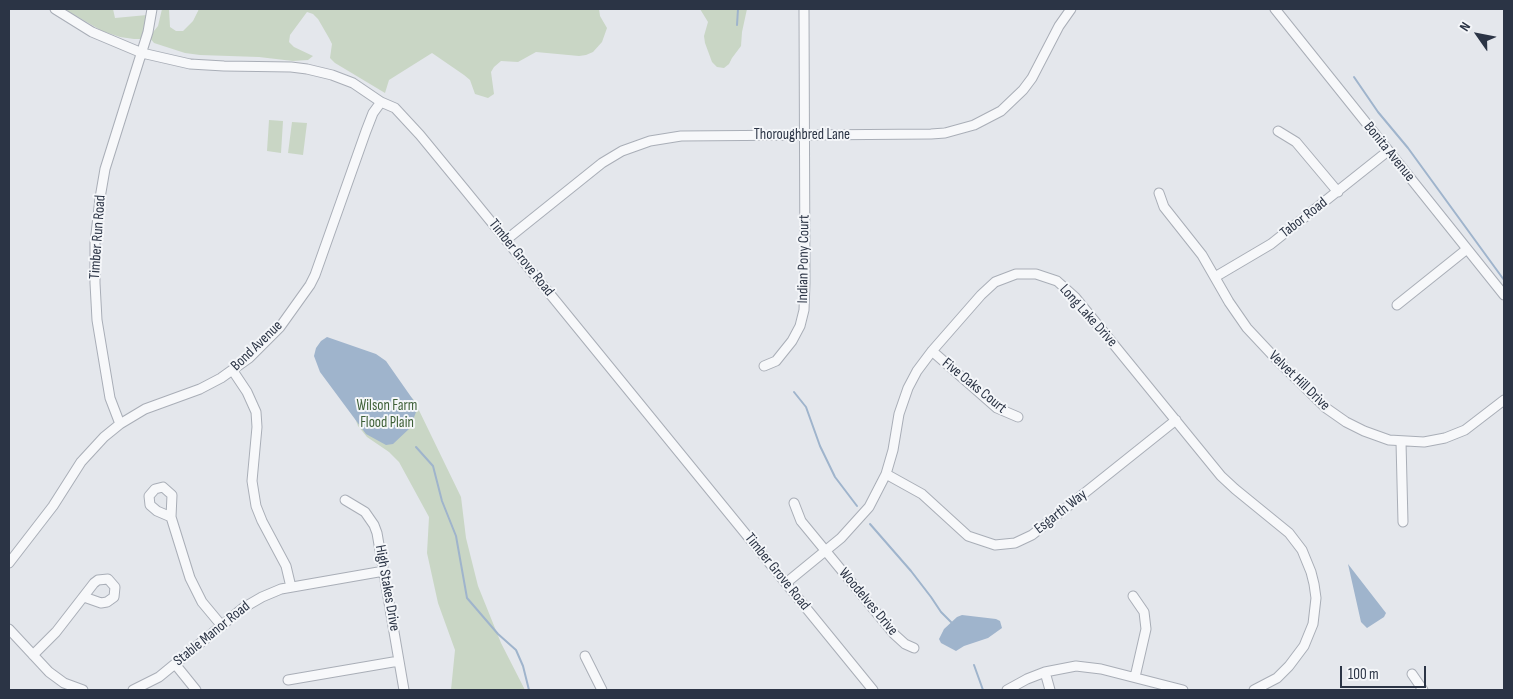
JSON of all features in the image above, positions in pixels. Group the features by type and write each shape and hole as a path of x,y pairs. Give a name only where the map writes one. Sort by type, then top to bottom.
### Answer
{"street":[{"name":"Timber Grove Road","path":"55,9 92,32 142,53 190,64 307,69 332,75 353,83 382,102 392,106 406,119 506,240 873,690"},
{"name":"Timber Run Road","path":"120,424 110,398 97,320 94,283 95,243 100,198 106,169 142,53 152,9"},
{"name":"Indian Pony Court","path":"764,366 776,361 792,342 800,326 804,310 806,283 804,9"},
{"name":"Thoroughbred Lane","path":"506,240 602,163 638,145 664,138 681,136 945,133 974,126 1001,111 1023,90 1032,78 1056,31 1071,9"},
{"name":"Bonita Avenue","path":"1275,9 1504,295"},
{"name":"Bond Avenue","path":"9,563 53,506 81,462 98,443 120,424 145,409 200,389 233,371 280,327 310,285 320,263 373,112 382,102"},
{"path":"1278,131 1296,142 1338,192"},
{"name":"Tabor Road","path":"1215,277 1271,244 1388,151"},
{"name":"Velvet Hill Drive","path":"1159,193 1164,207 1192,240 1238,316 1264,348 1321,403 1338,417 1356,428 1377,437 1401,442 1424,442 1455,434 1475,423 1504,400"},
{"path":"1397,305 1467,249"},
{"name":"Long Lake Drive","path":"786,583 841,538 862,516 874,498 886,474 905,396 917,371 932,351 981,295 995,282 1016,274 1026,273 1047,276 1067,288 1075,297 1227,482 1289,533 1302,550 1312,572 1316,598 1313,624 1297,658 1284,672 1254,690"},
{"name":"Five Oaks Court","path":"932,351 997,408 1018,417"},
{"path":"233,371 247,392 256,412 257,427 252,480 256,506 286,566 291,587"},
{"name":"Esgarth Way","path":"886,474 922,494 943,511 968,536 986,543 1006,544 1024,540 1032,535 1176,420"},
{"path":"1401,442 1403,522"},
{"name":"High Stakes Drive","path":"345,500 365,512 377,533 404,690"},
{"name":"Woodelves Drive","path":"794,503 801,521 894,634 904,644 914,648"},
{"path":"171,517 196,592 209,612 222,626"},
{"name":"Stable Manor Road","path":"133,690 150,683 253,601 272,592 291,587 384,571"},
{"path":"1133,596 1144,612 1146,629 1135,677"},
{"path":"33,655 56,632 84,597"},
{"path":"9,629 49,672 64,682 83,690"},
{"path":"586,656 602,690"},
{"path":"288,680 399,661"},
{"path":"175,664 196,690"},
{"path":"1007,690 1045,672 1064,668 1088,667 1183,690"},
{"path":"1045,672 1050,690"},
{"path":"1412,674 1423,690"}],"green space":[{"path":"68,9 113,9 115,18 147,15 141,39 134,39 102,31 68,11"},
{"path":"162,9 169,9 170,27 176,31 183,31 193,21 199,9 599,9 600,16 607,28 602,42 593,52 586,55 536,52 518,62 501,61 491,72 494,94 488,98 475,94 470,80 432,53 389,80 385,93 335,63 330,58 332,44 318,19 313,14 307,12 290,35 289,42 294,47 313,56 308,60 293,61 185,53 154,43 149,37 158,26"},
{"path":"700,9 747,9 741,46 729,64 724,68 717,67 712,62 704,36 708,22"},
{"path":"269,120 283,121 281,153 267,151"},
{"path":"292,122 307,123 303,155 288,153"},
{"name":"Wilson Farm Flood Plain","path":"389,376 414,400 461,497 466,538 478,586 501,643 525,690 451,690 455,650 438,603 427,553 429,517 399,462 389,452 367,437 358,426 353,413"}],"water":[{"path":"327,337 376,354 386,361 414,401 416,412 410,428 393,444 386,445 366,434 320,372 314,356 316,348"},
{"path":"1348,564 1386,613 1384,617 1367,628 1361,622"},
{"path":"962,615 996,619 1000,621 1002,628 988,638 964,646 956,651 941,643 939,639 944,629"}],"waterway":[{"path":"737,25 738,9"},
{"path":"1354,77 1504,280"},
{"path":"794,392 806,407 820,446 835,477 857,506"},
{"path":"416,447 433,466 442,501 456,536 467,598 498,634 516,650 523,666 529,690"},
{"path":"870,524 911,571 941,612 951,622"},
{"path":"974,665 983,690"}]}
